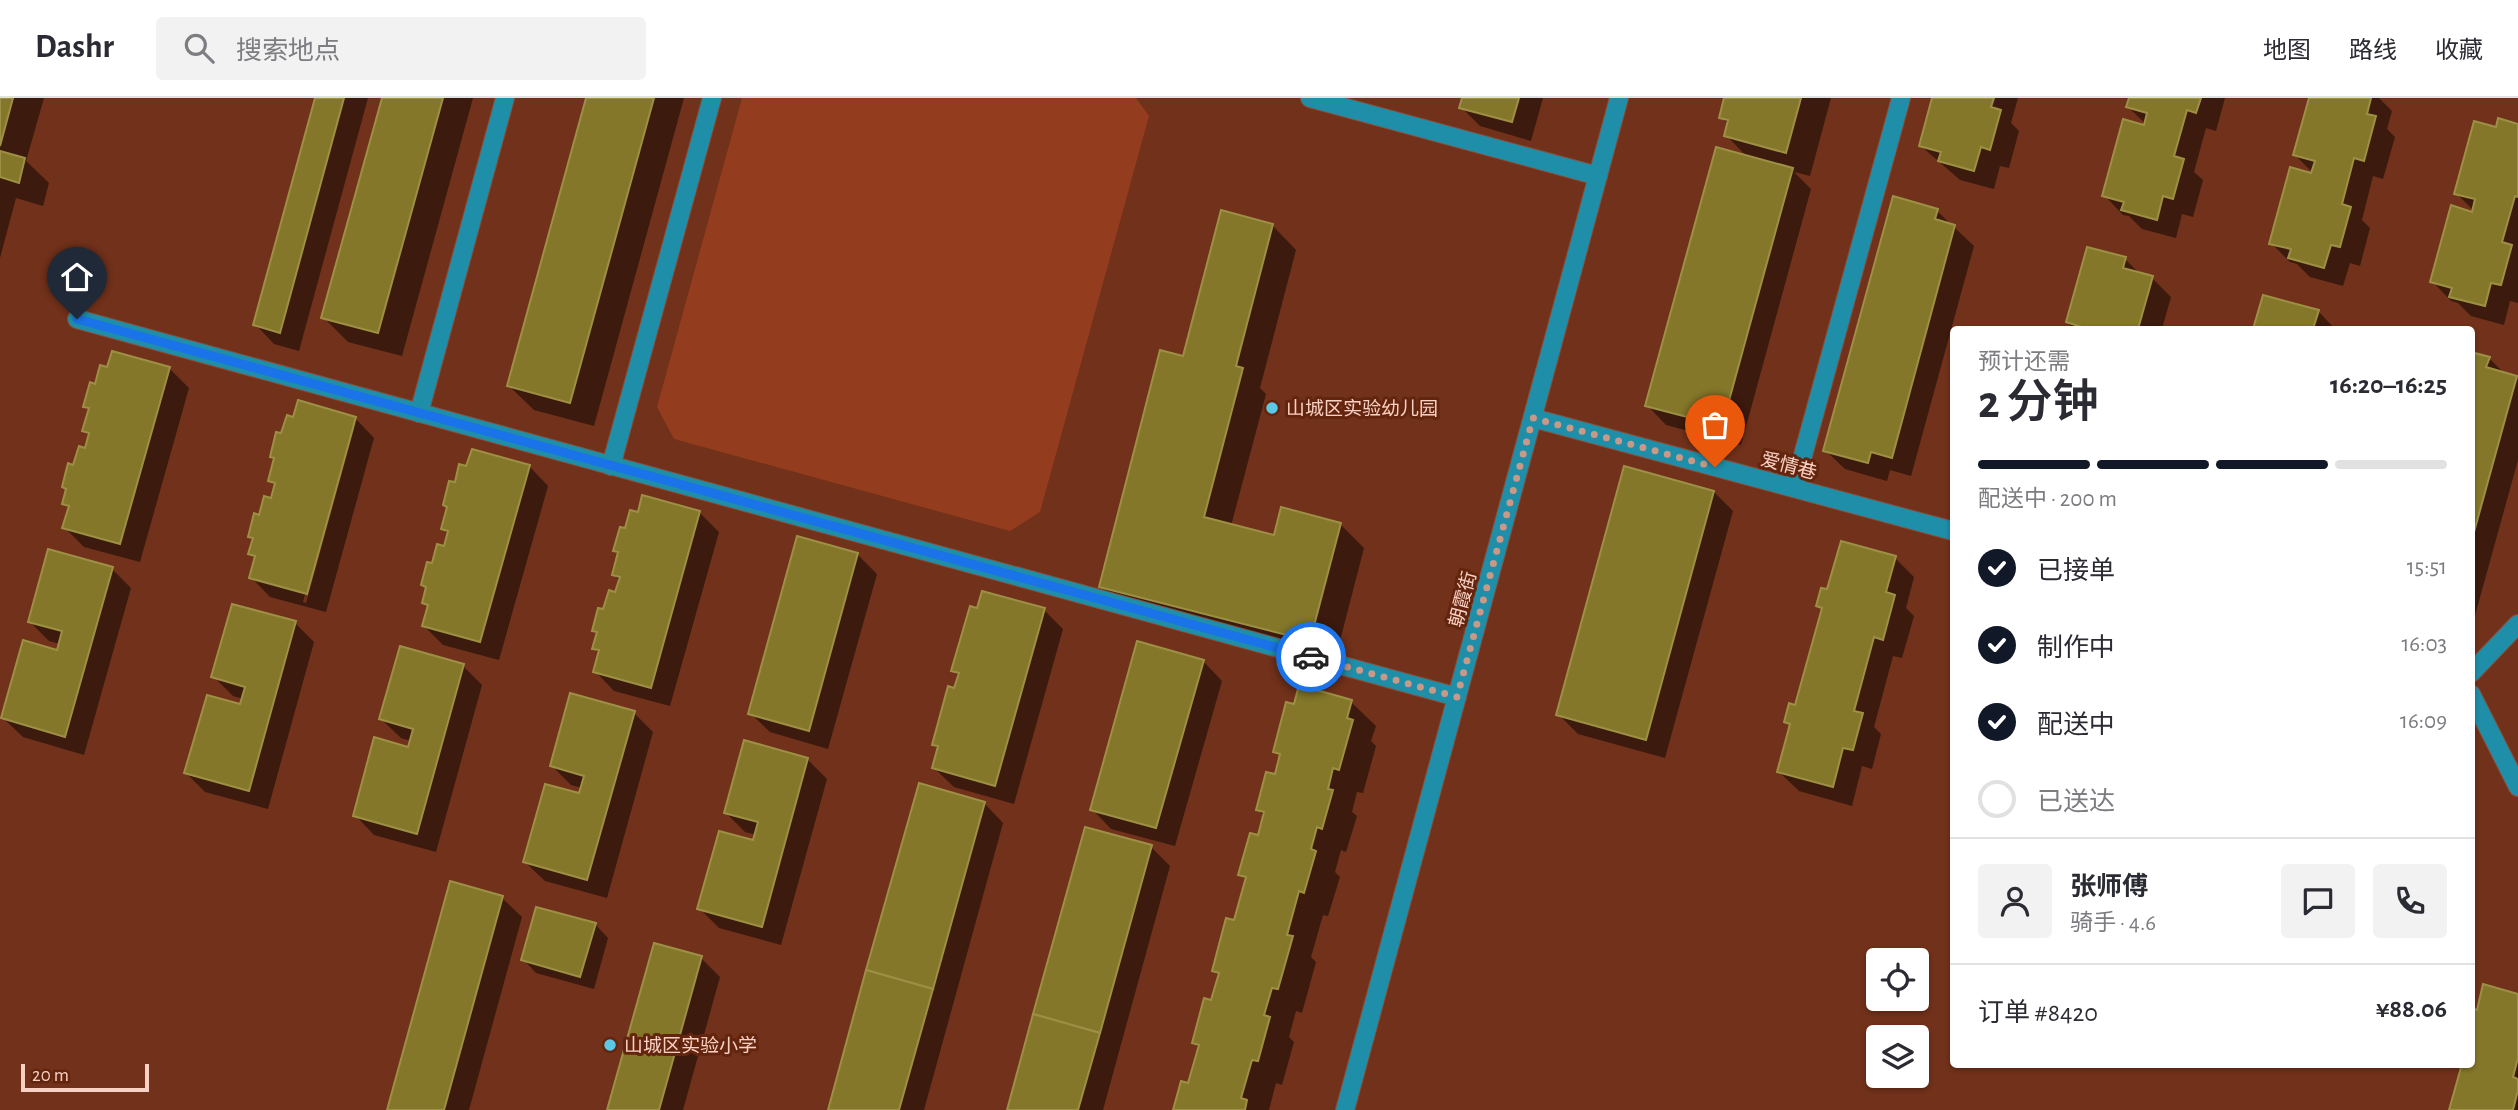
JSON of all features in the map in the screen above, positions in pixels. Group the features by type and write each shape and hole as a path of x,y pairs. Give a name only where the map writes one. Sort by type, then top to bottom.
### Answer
{"street":[{"path":"419,413 505,98"},
{"path":"611,466 712,98"},
{"path":"1310,98 1598,176"},
{"name":"朝霞街","path":"1345,1110 1619,98"},
{"path":"1794,488 1900,98"},
{"path":"77,319 1457,697"},
{"name":"爱情巷","path":"1533,418 1950,530"},
{"path":"2475,669 2518,624"},
{"path":"2475,702 2518,787"}],"shaded area":[{"path":"742,98 1136,98 1149,116 1040,512 1010,531 674,439 657,407"}],"building":[{"path":"0,98 13,98 0,146"},
{"path":"315,98 344,98 280,333 253,325"},
{"path":"382,98 443,98 378,333 321,318"},
{"path":"586,98 654,98 570,403 507,386"},
{"path":"1462,98 1519,98 1512,122 1459,108"},
{"path":"1724,98 1801,98 1786,153 1724,136 1728,120 1719,118"},
{"path":"1932,98 1994,98 1991,107 2001,110 1990,150 1981,147 1974,171 1938,161 1941,152 1919,146"},
{"path":"2129,98 2201,98 2196,113 2187,110 2174,156 2184,159 2173,199 2163,196 2157,220 2121,210 2124,202 2102,196 2123,119 2144,125 2147,113 2126,107"},
{"path":"2309,98 2371,98 2367,114 2376,116 2364,161 2354,158 2342,204 2351,207 2340,247 2331,245 2324,268 2288,258 2291,249 2269,244 2290,167 2311,173 2315,161 2293,155"},
{"path":"2498,118 2518,124 2518,197 2515,196 2502,242 2512,245 2501,285 2491,283 2485,306 2449,297 2452,288 2430,282 2451,205 2472,212 2475,199 2454,194 2474,121 2496,127"},
{"path":"1716,147 1793,168 1722,426 1645,406"},
{"path":"0,151 25,158 19,183 0,177"},
{"path":"1893,196 1938,209 1935,219 1955,225 1892,458 1871,452 1868,463 1823,451"},
{"path":"1221,210 1273,224 1236,366 1243,368 1204,517 1274,535 1281,507 1341,523 1310,641 1099,587 1160,350 1183,356"},
{"path":"2087,247 2126,257 2123,268 2153,276 2139,326 2079,326 2066,322"},
{"path":"2263,295 2319,310 2314,326 2254,326"},
{"path":"112,351 170,367 120,544 62,528 69,506 62,504 66,489 62,487 68,463 73,465 79,446 85,448 89,433 82,431 89,408 83,407 90,382 95,384 100,365 107,367"},
{"path":"2475,353 2490,357 2486,367 2517,376 2475,528"},
{"path":"298,400 356,417 307,594 249,578 255,556 248,554 253,538 248,537 254,513 259,515 264,496 271,498 275,483 268,481 274,458 270,457 276,432 281,433 287,415 293,417"},
{"path":"472,449 530,465 480,642 422,626 428,605 422,603 426,587 421,585 427,562 432,563 437,544 444,546 448,531 441,529 447,507 443,505 449,481 455,482 459,464 466,466"},
{"path":"1624,466 1714,491 1646,740 1556,715"},
{"path":"642,495 700,511 651,688 593,672 599,650 592,649 597,632 592,631 598,608 603,609 609,590 615,592 620,577 612,575 618,552 613,551 620,527 625,528 630,510 638,512"},
{"path":"797,536 858,553 809,731 748,714"},
{"path":"1841,541 1896,556 1886,592 1895,595 1883,640 1874,637 1854,711 1863,713 1853,750 1843,748 1833,787 1777,772 1790,724 1784,722 1789,703 1795,705 1822,608 1816,606 1821,588 1827,589"},
{"path":"48,549 113,567 65,737 1,718 23,640 57,650 62,631 28,622"},
{"path":"982,591 1045,608 995,786 932,768 938,746 932,745 948,686 954,688 959,673 951,671 970,606 977,608"},
{"path":"232,604 296,621 249,791 184,773 207,695 240,704 245,687 211,677"},
{"path":"1137,641 1204,660 1156,828 1090,810"},
{"path":"400,646 464,664 417,834 353,816 374,737 408,747 413,729 379,719"},
{"path":"1299,685 1352,700 1347,718 1353,720 1339,770 1333,768 1328,789 1333,790 1322,829 1317,827 1311,849 1316,851 1304,893 1299,891 1287,935 1293,936 1278,989 1272,988 1264,1015 1270,1017 1258,1061 1252,1060 1241,1098 1247,1100 1245,1110 1173,1110 1181,1081 1188,1083 1199,1045 1192,1043 1204,998 1211,1000 1219,973 1212,971 1226,918 1234,920 1246,877 1238,875 1250,833 1258,835 1264,812 1256,810 1266,772 1275,774 1280,754 1273,752 1286,702 1294,704"},
{"path":"570,693 635,711 587,880 523,862 545,784 579,793 584,776 550,766"},
{"path":"744,740 808,758 762,927 697,909 719,831 753,840 758,822 724,813"},
{"path":"919,783 985,802 933,989 866,970"},
{"path":"1085,827 1152,845 1100,1033 1033,1014"},
{"path":"450,881 503,896 444,1110 387,1110"},
{"path":"536,907 596,923 580,977 521,960"},
{"path":"654,943 702,956 659,1110 607,1110"},
{"path":"866,970 933,989 899,1110 828,1110"},
{"path":"2483,984 2518,994 2518,1058 2513,1077 2518,1079 2518,1090 2513,1110 2449,1110 2461,1068 2475,1068 2475,1009 2477,1010"},
{"path":"1033,1014 1100,1033 1078,1110 1007,1110"}],"way so far":[{"path":"1311,657 1457,697 1533,418 1715,467"}],"place":[{"name":"山城区实验幼儿园","path":"1272,408"},
{"name":"山城区实验小学","path":"610,1045"}],"route":[{"path":"77,319 1311,657"}]}
